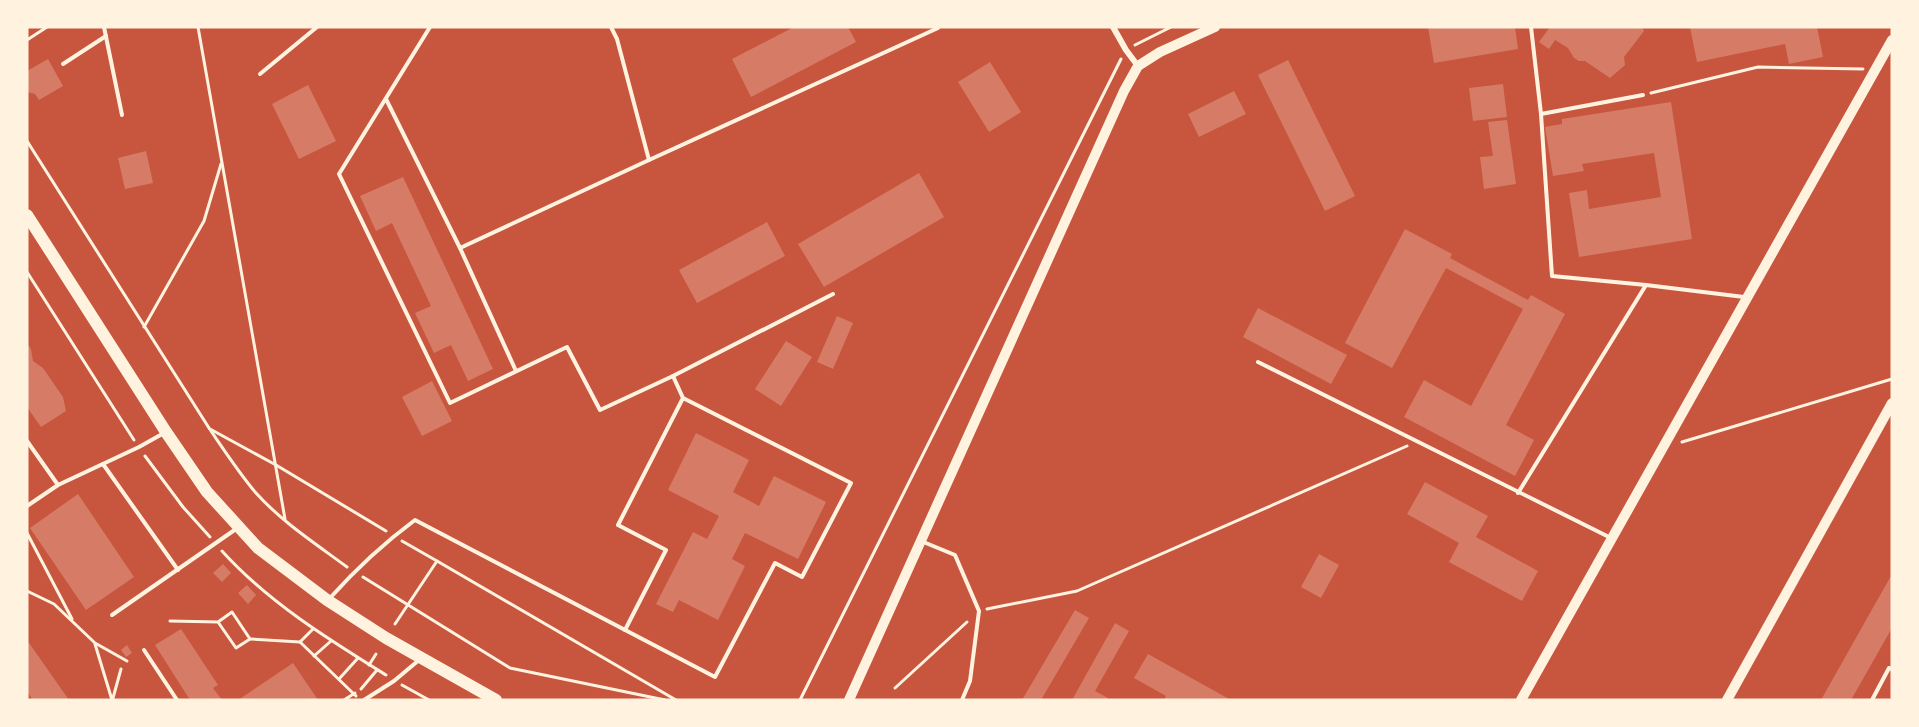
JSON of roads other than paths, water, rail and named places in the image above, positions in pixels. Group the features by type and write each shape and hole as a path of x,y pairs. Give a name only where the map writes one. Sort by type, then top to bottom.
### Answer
{"main road":[{"path":"27,215 207,492 258,548 327,600 386,638 496,700"}],"street":[{"path":"1113,27 1138,66"},
{"path":"849,700 1119,101 1138,66 1160,52 1215,27"},
{"path":"1521,700 1892,40"},
{"path":"1727,700 1892,403"}],"lane":[{"path":"104,27 122,115"},
{"path":"260,74 317,27"},
{"path":"430,27 339,174 450,403 567,347 600,410 673,376 833,294"},
{"path":"611,27 649,160"},
{"path":"460,248 938,27"},
{"path":"1531,27 1541,114 1551,276 1747,298"},
{"path":"63,64 106,36"},
{"path":"1541,114 1642,95"},
{"path":"386,99 460,248 516,370"},
{"path":"1518,493 1646,285"},
{"path":"1258,362 1612,538"},
{"path":"327,600 393,536 415,520 715,677 775,563 802,577 851,483 683,398 673,376"},
{"path":"625,630 666,550 618,525 683,398"},
{"path":"27,506 58,484 139,447 166,432"},
{"path":"27,441 58,484"},
{"path":"102,464 178,570"},
{"path":"111,615 239,527"},
{"path":"921,540 955,555 979,610 970,681 962,700"},
{"path":"144,650 177,700"},
{"path":"364,700 394,681 422,658"},
{"path":"1872,700 1889,668 1892,669"}]}
